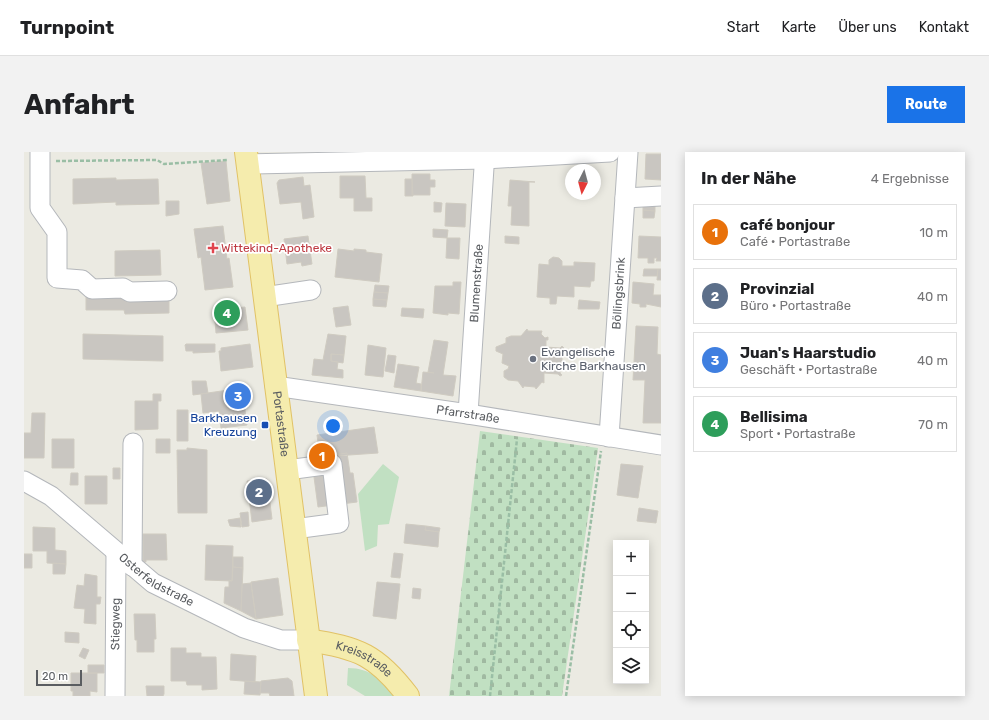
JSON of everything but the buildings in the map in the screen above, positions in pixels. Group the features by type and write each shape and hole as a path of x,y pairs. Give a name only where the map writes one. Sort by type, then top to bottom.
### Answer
{"main road":[{"name":"Portastraße","path":"247,158 275,386 316,696"},
{"name":"Kreisstraße","path":"308,640 337,644 363,652 393,675 408,696"}],"street":[{"path":"247,158 485,156 610,152"},
{"name":"Böllingsbrink","path":"606,436 628,152"},
{"path":"40,156 40,208 57,232 58,278 82,280 92,289 123,288 130,292 167,291"},
{"name":"Blumenstraße","path":"468,414 485,156"},
{"path":"625,198 661,196"},
{"path":"264,296 311,290"},
{"name":"Pfarrstraße","path":"275,386 468,414 661,445"},
{"path":"132,566 133,443"},
{"path":"287,470 332,464 339,523 294,529"},
{"name":"Osterfeldstraße","path":"24,480 51,496 152,583 244,628 281,640 308,640"},
{"name":"Stiegweg","path":"115,696 116,553"}],"path":[{"path":"40,156 157,160 164,164 247,158"},
{"path":"490,696 518,422"},
{"path":"566,696 606,436"}],"green space":[{"path":"480,431 598,448 562,696 449,696"},
{"path":"383,464 399,477 389,524 378,525 377,546 365,551 358,494"},
{"path":"348,668 363,670 375,676 395,696 365,696 347,685"}],"place":[{"name":"Wittekind-Apotheke","path":"213,248"},
{"name":"Bellisima","path":"227,313"},
{"name":"Evangelische Kirche Barkhausen","path":"533,359"},
{"name":"Juan's Haarstudio","path":"238,396"},
{"name":"Barkhausen Kreuzung","path":"265,425"},
{"name":"café bonjour","path":"322,456"},
{"name":"Provinzial","path":"259,492"}]}
